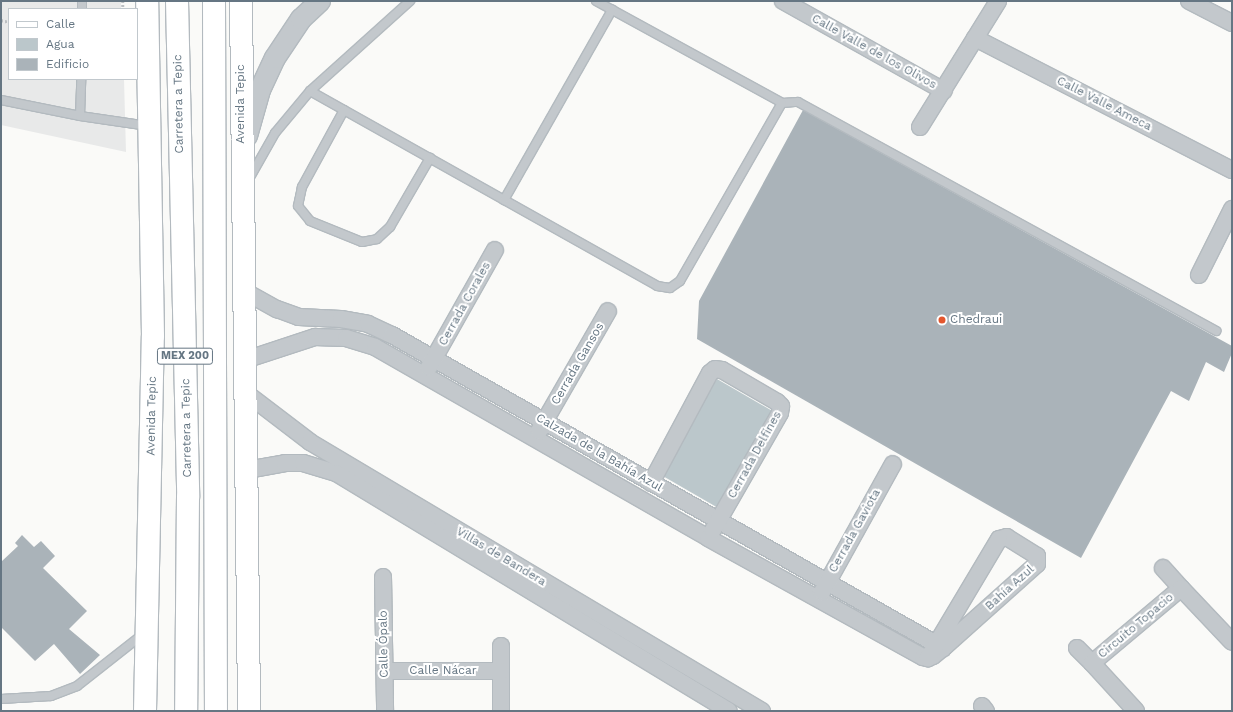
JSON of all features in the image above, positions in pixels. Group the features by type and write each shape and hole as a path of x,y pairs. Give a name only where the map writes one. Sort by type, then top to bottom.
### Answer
{"main road":[{"name":"Avenida Tepic","path":"145,711 153,336 148,126 147,1"},
{"name":"Carretera a Tepic","path":"177,1 188,497 186,711"},
{"name":"MEX 200","path":"214,1 216,711"},
{"name":"Avenida Tepic","path":"241,1 241,192 246,393 248,711"},
{"path":"249,680 259,711"}],"street":[{"path":"241,167 250,123 260,90 275,58 301,20 320,1"},
{"name":"Calle Valle de los Olivos","path":"783,1 944,91"},
{"path":"920,127 944,91 998,1"},
{"path":"1189,1 1232,23"},
{"name":"Calle Valle Ameca","path":"975,38 1232,170"},
{"path":"1198,275 1232,209"},
{"name":"Cerrada Corales","path":"425,374 495,250"},
{"name":"Calzada de la Bahía Azul","path":"244,290 277,309 314,319 341,319 368,324 434,358 544,423 826,582 936,650"},
{"name":"Cerrada Gansos","path":"535,438 608,311"},
{"path":"314,319 315,336"},
{"name":"Calzada de la Bahía Azul","path":"245,360 315,336 346,338 375,347 425,374 708,538 818,599 936,650"},
{"name":"Cerrada Delfines","path":"651,484 710,373 715,369 722,370 781,406 708,538"},
{"name":"Villas de Bandera","path":"246,393 310,442 629,642 729,711"},
{"path":"303,464 310,442"},
{"name":"Villas de Bandera","path":"247,470 285,463 303,464 336,473 629,642 762,711"},
{"name":"Cerrada Gaviota","path":"818,599 826,582 894,464"},
{"name":"Bahía Azul","path":"1007,537 1037,556 1037,564 936,650 999,539 1007,537"},
{"name":"Circuito Topacio","path":"1162,568 1232,642"},
{"name":"Calle Ópalo","path":"384,577 385,711"},
{"name":"Circuito Topacio","path":"1092,664 1181,588"},
{"path":"501,646 502,711"},
{"name":"Circuito Topacio","path":"1077,648 1136,711"},
{"name":"Calle Nácar","path":"384,671 501,671"}],"lane":[{"path":"241,192 275,133 310,91 410,1"},
{"path":"596,1 782,103 798,102 1218,331"},
{"path":"504,200 612,10"},
{"path":"80,116 81,80"},
{"path":"310,91 657,286 670,288 680,281 782,103"},
{"path":"1,100 80,116 148,126"},
{"path":"344,110 302,188 298,206 310,221 362,242 377,239 390,227 430,158"},
{"path":"1,699 51,696 77,686 147,631"}],"shaded area":[{"path":"1,1 121,1 121,8 8,8 8,80 124,80 126,152 1,125"}],"water":[{"path":"717,379 772,411 717,507 662,475"}],"building":[{"name":"Chedraui","path":"803,110 1232,346 1232,353 1224,372 1206,362 1189,401 1171,391 1081,558 697,339 699,301"},
{"path":"22,535 34,547 41,541 55,556 43,568 87,611 69,629 100,655 80,674 54,644 35,661 1,627 1,562 18,546 15,543"}],"place":[{"name":"Chedraui","path":"942,320"}]}
